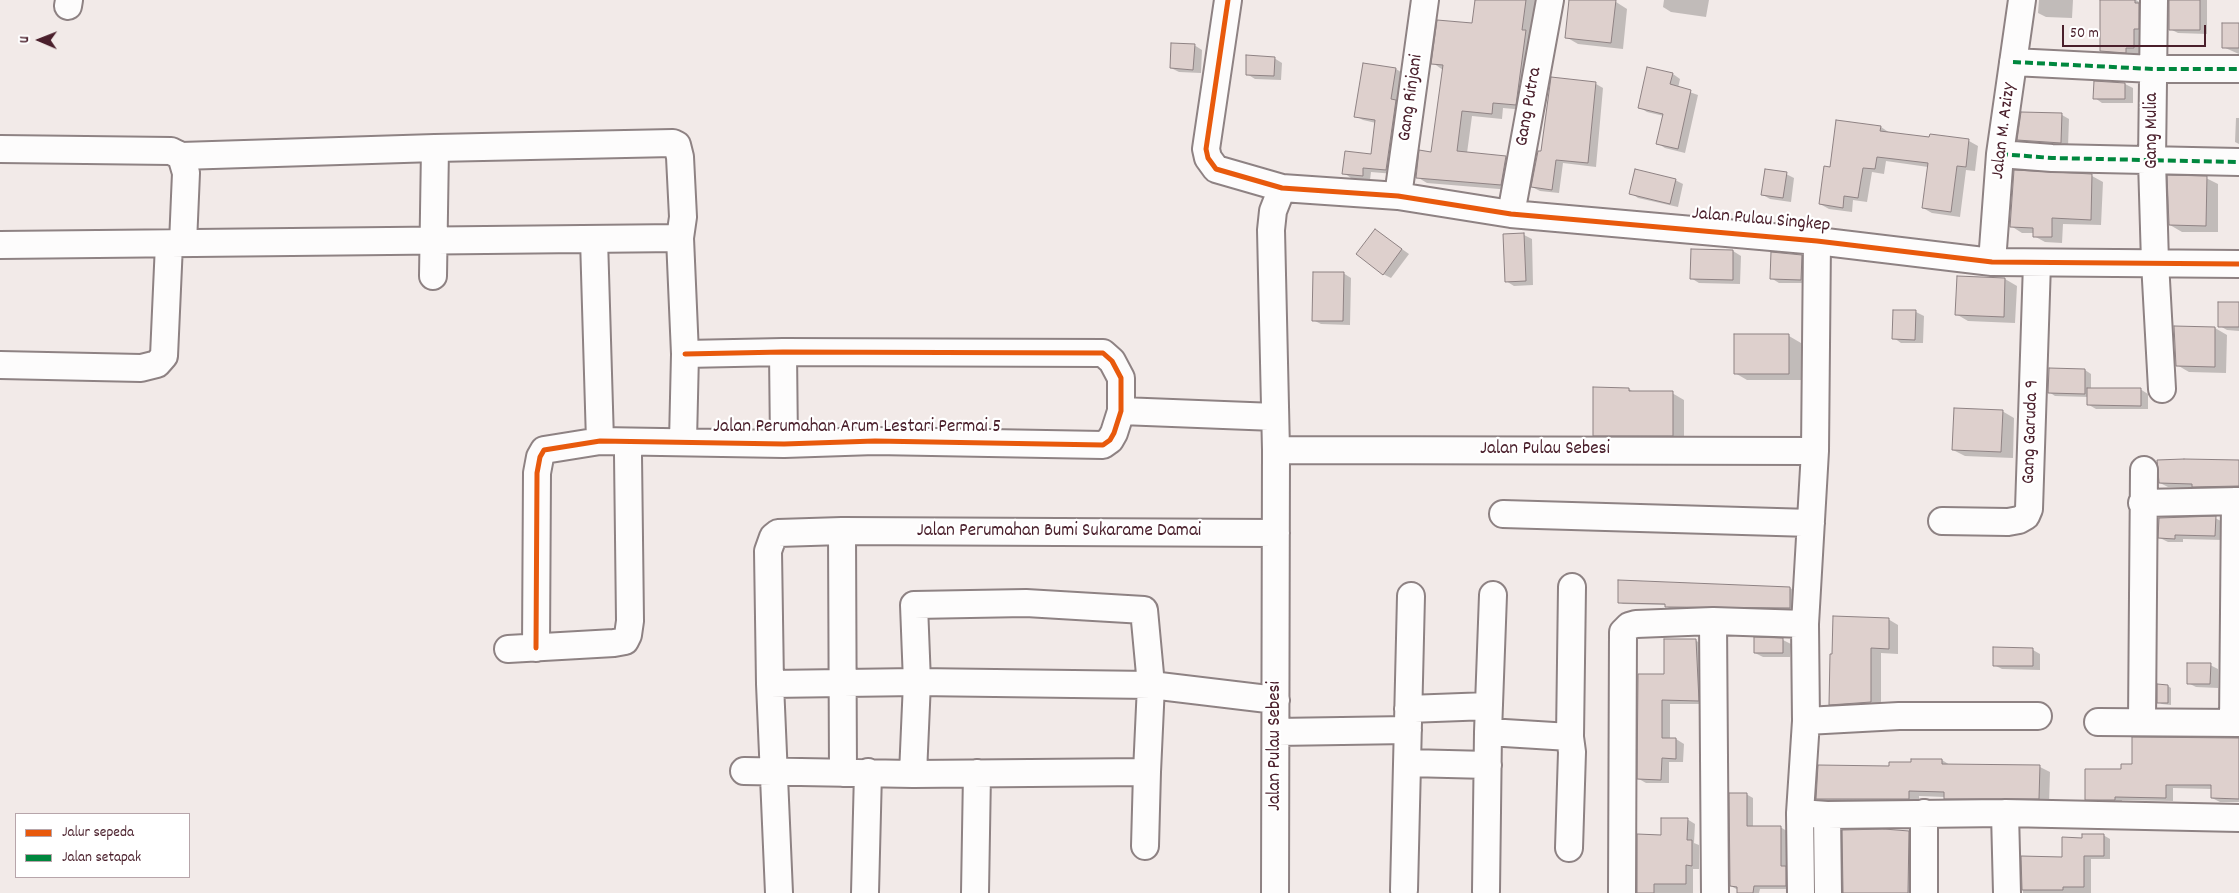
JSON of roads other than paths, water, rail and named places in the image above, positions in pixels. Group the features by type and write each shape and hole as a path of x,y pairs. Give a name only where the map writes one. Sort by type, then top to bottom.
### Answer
{"street":[{"name":"Jalan Pulau Singkep","path":"1228,0 1206,149 1208,158 1216,168 1282,188 1398,196 1511,214 1817,241 1992,262 2239,264"},
{"name":"Gang Rinjani","path":"1398,196 1425,0"},
{"name":"Gang Putra","path":"1511,214 1550,0"},
{"name":"Jalan M. Azizy","path":"1992,262 2000,154 2022,0"},
{"name":"Gang Mulia","path":"2154,0 2152,161 2162,389"},
{"path":"2013,62 2153,69 2239,69"},
{"path":"0,149 171,151 182,156 674,142 680,157 683,217 680,238 685,354 684,441"},
{"path":"434,276 435,148"},
{"path":"2000,154 2152,161 2239,162"},
{"path":"0,365 141,368 157,364 164,356 176,243 186,173 182,156"},
{"name":"Jalan Pulau Sebesi","path":"1275,893 1276,450 1272,220 1282,188"},
{"path":"0,245 680,238"},
{"path":"594,239 600,441"},
{"path":"1801,893 1800,813 1806,721 1805,624 1815,451 1817,241"},
{"name":"Gang Garuda 9","path":"1942,521 2008,522 2019,520 2026,516 2030,508 2037,263"},
{"path":"685,354 783,352"},
{"name":"Jalan Perumahan Arum Lestari Permai 5","path":"536,648 537,473 540,457 544,450 600,441 784,444 874,441 1103,445 1110,440 1114,433 1121,411 1122,378 1112,361 1103,353 783,352 784,444"},
{"path":"1121,411 1275,417"},
{"path":"508,649 614,643 624,640 628,635 630,621 628,456 630,442"},
{"name":"Jalan Pulau Sebesi","path":"1276,450 1815,451"},
{"path":"2142,721 2142,503 2144,470"},
{"path":"2098,722 2236,723 2237,501 2142,503"},
{"path":"1503,514 1811,523"},
{"path":"842,531 842,683 855,773 865,893"},
{"name":"Jalan Perumahan Bumi Sukarame Damai","path":"779,893 770,684 768,551 773,537 778,533 842,531 1276,533"},
{"path":"1569,848 1572,752 1570,737 1572,587"},
{"path":"1486,891 1488,732 1493,595"},
{"path":"1404,890 1411,596"},
{"path":"913,774 916,682 914,605 1026,603 1144,610 1151,685 1145,846"},
{"path":"1622,893 1622,635 1628,626 1636,624 1712,621 1805,624"},
{"path":"1712,621 1715,893"},
{"path":"770,684 916,682 1151,685 1276,700"},
{"path":"1276,732 1408,720 1489,706"},
{"path":"1806,721 1899,716 1973,718 2038,716"},
{"path":"1488,732 1570,737"},
{"path":"1408,763 1488,764"},
{"path":"744,771 775,770 913,774 1147,772"},
{"path":"975,893 977,773"},
{"path":"1800,813 1827,815 2005,813 2239,818"},
{"path":"1924,813 1924,893"},
{"path":"2005,813 2007,893"},
{"path":"1827,815 1828,893"}]}
